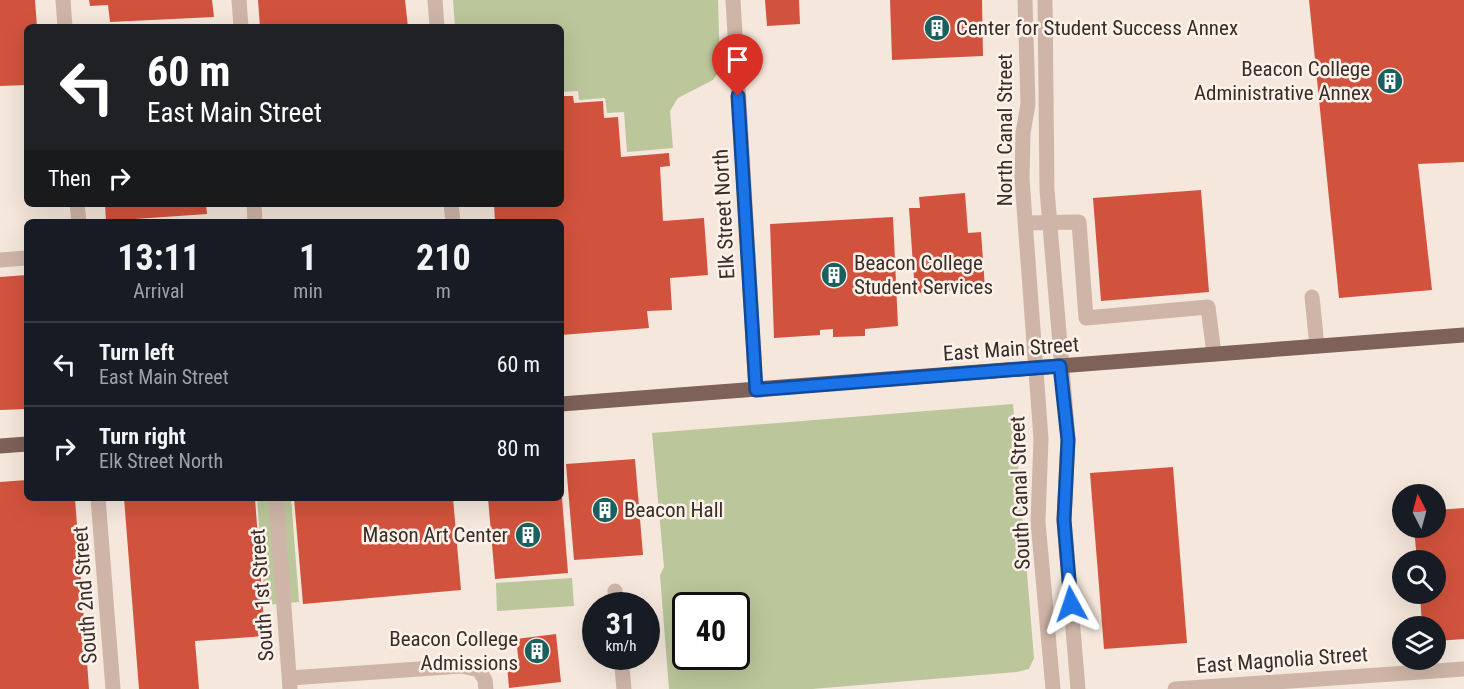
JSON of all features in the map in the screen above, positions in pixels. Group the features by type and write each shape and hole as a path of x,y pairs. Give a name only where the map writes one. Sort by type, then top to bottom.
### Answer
{"main road":[{"name":"East Main Street","path":"564,404 1464,335"},
{"path":"0,446 24,444"}],"street":[{"path":"63,0 65,24"},
{"path":"238,0 241,24"},
{"path":"435,0 437,24"},
{"name":"Elk Street North","path":"733,0 756,390"},
{"name":"North Canal Street","path":"1025,0 1028,104 1023,133 1022,178 1035,368"},
{"path":"1045,0 1047,167 1060,366 1068,440 1064,520 1078,689"},
{"path":"1026,223 1079,222 1086,318 1208,307 1214,354"},
{"path":"0,260 24,258"},
{"path":"1312,297 1317,346"},
{"name":"South Canal Street","path":"1035,368 1041,439 1038,522 1053,689"},
{"name":"South 2nd Street","path":"98,501 113,689"},
{"name":"South 1st Street","path":"276,501 290,684"},
{"path":"290,684 462,666 479,670 485,680 486,689"},
{"name":"East Magnolia Street","path":"1175,689 1464,669"},
{"path":"622,670 624,689"}],"green space":[{"path":"453,0 718,0 720,70 713,80 678,98 670,111 673,148 627,152 624,112 607,113 605,98 579,100 578,91 564,92 564,24 455,24"},
{"path":"1013,404 1034,658 1029,669 1017,672 812,689 669,689 660,575 664,567 652,433"},
{"path":"257,501 291,501 299,602 265,605"},
{"path":"572,578 574,606 497,611 496,583"}],"building":[{"path":"0,0 35,0 37,24 24,24 24,85 0,86"},
{"path":"89,0 212,0 214,17 110,22 108,5 90,6"},
{"path":"258,0 405,0 408,24 260,24"},
{"path":"765,0 799,0 800,24 767,26"},
{"name":"Center for Student Success Annex","path":"890,0 982,0 983,56 892,60"},
{"name":"Beacon College Administrative Annex","path":"1309,0 1464,0 1464,162 1418,164 1432,290 1339,298"},
{"path":"564,96 573,96 574,103 603,101 604,118 618,117 621,157 669,153 670,166 660,167 663,221 704,218 708,275 670,278 672,310 647,311 649,328 564,335 564,219 495,219 494,207 564,207"},
{"path":"1201,190 1209,292 1101,301 1093,198"},
{"path":"965,193 968,233 981,232 985,288 915,293 909,208 920,208 919,197"},
{"path":"105,207 206,207 207,214 135,219 106,219"},
{"name":"Beacon College Student Services","path":"893,217 898,326 865,329 865,336 833,337 833,329 820,330 820,335 774,338 770,224"},
{"path":"24,275 24,409 0,410 0,277"},
{"name":"Beacon Hall","path":"635,459 643,555 574,560 566,464"},
{"path":"1173,467 1187,643 1104,649 1090,473"},
{"path":"24,480 24,501 75,501 89,689 0,689 0,482"},
{"path":"124,501 255,501 265,636 195,641 199,689 139,689"},
{"path":"294,501 453,501 461,590 303,604"},
{"name":"Mason Art Center","path":"488,501 562,501 568,573 495,579"},
{"path":"1464,508 1464,639 1446,640 1446,616 1421,616 1421,604 1446,604 1446,550 1416,550 1415,538 1446,538 1446,509"},
{"name":"Beacon College Admissions","path":"556,634 561,682 509,688 507,665 519,664 516,639"}],"place":[{"name":"Center for Student Success Annex","path":"937,28"},
{"name":"Beacon College Administrative Annex","path":"1390,81"},
{"name":"Beacon College Student Services","path":"834,275"},
{"name":"Beacon Hall","path":"605,510"},
{"name":"Mason Art Center","path":"528,535"},
{"name":"Beacon College Admissions","path":"537,651"}],"route":[{"path":"738,96 756,390 1060,366 1068,440 1064,520 1071,604"}]}
